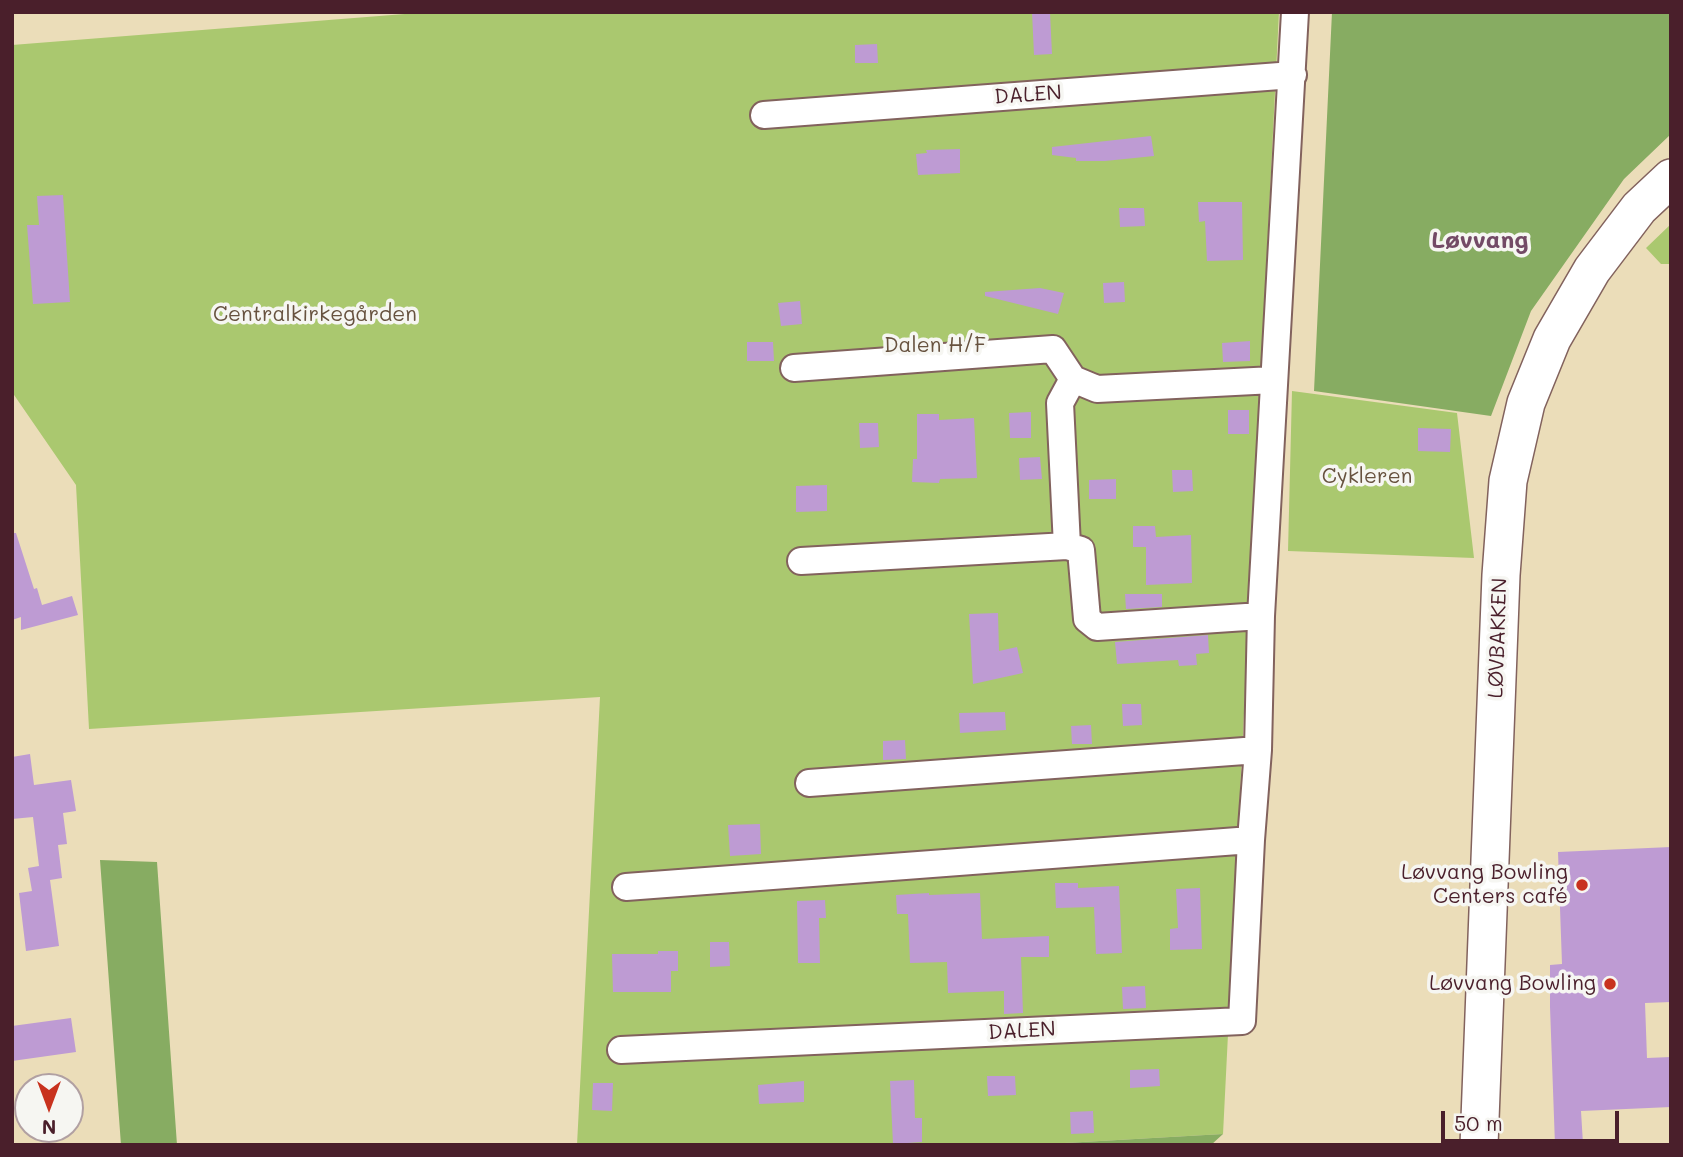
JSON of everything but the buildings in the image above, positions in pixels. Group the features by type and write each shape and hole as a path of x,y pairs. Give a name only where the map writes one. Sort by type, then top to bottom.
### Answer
{"street":[{"name":"DALEN","path":"621,1050 1242,1021 1258,750 1261,616 1295,12"},
{"name":"DALEN","path":"764,115 1293,75"},
{"name":"LØVBAKKEN","path":"1479,1145 1501,575 1508,481 1526,403 1552,339 1592,270 1639,208 1671,178"},
{"path":"794,368 1053,349 1073,379 1097,389 1274,380"},
{"path":"1067,546 1060,402 1073,379"},
{"path":"801,561 1067,546 1081,550 1087,619 1097,627 1261,616"},
{"path":"808,783 1258,750"},
{"path":"626,887 1251,840"}],"green space":[{"name":"Dalen H/F","path":"430,12 1279,12 1223,1134 1030,1145 577,1145 600,697 89,729 76,485 12,392 12,45"},
{"path":"1332,12 1671,12 1671,134 1624,179 1531,311 1491,416 1314,391"},
{"path":"1671,224 1671,264 1661,264 1646,248"},
{"name":"Cykleren","path":"1292,391 1457,413 1474,558 1288,551"},
{"path":"100,860 157,862 177,1145 121,1145"},
{"path":"1223,1134 1211,1145 1030,1145"}],"place":[{"name":"Løvvang Bowling Centers café","path":"1582,885"},
{"name":"Løvvang Bowling","path":"1610,984"}],"district":[{"name":"Løvvang","path":"1480,241"}],"park label":[{"name":"Centralkirkegården","path":"315,315"}]}
